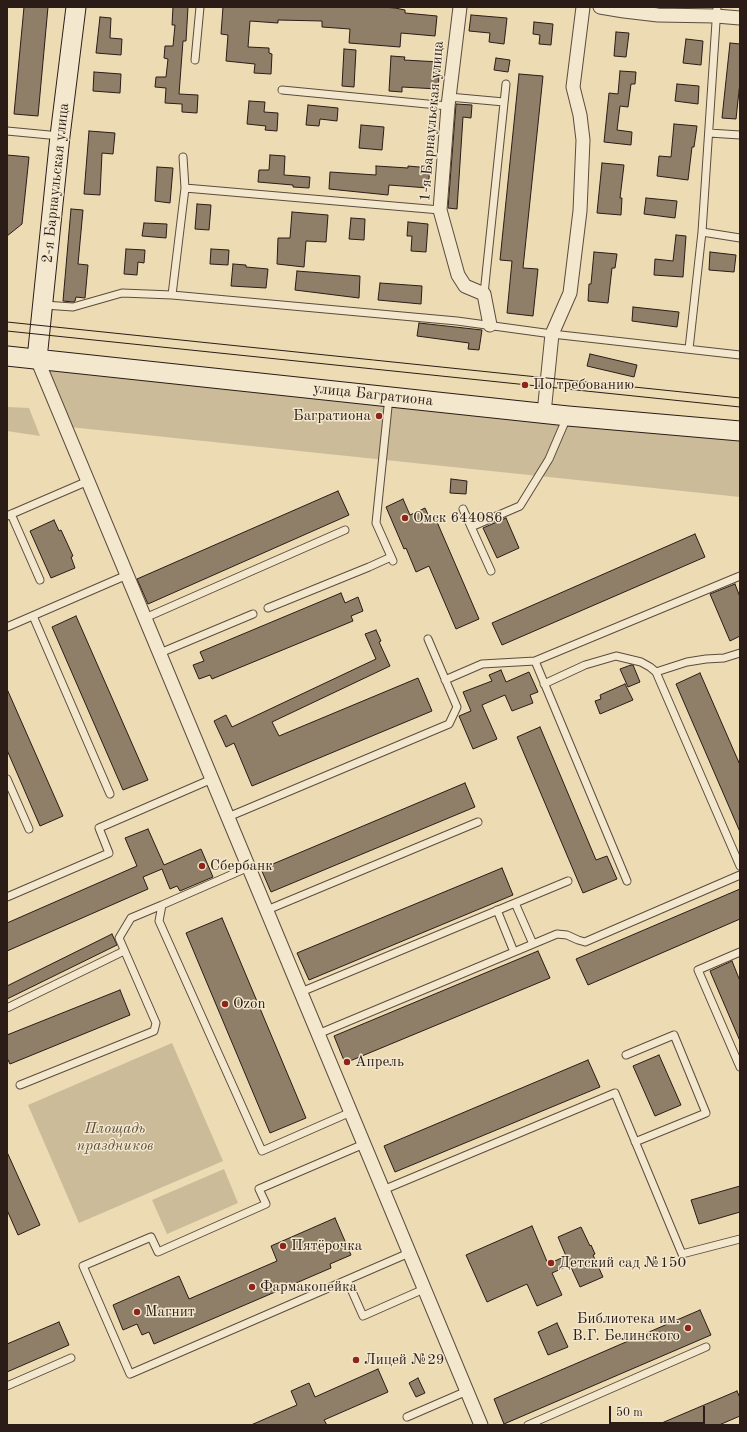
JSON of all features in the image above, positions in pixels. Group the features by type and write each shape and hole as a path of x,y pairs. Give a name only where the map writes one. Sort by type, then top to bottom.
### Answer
{"street":[{"name":"2-я Барнаульская улица","path":"38,359 42,305 60,136 76,7"},
{"name":"1-я Барнаульская улица","path":"460,7 449,102 440,210 458,275 465,286 484,294"},
{"path":"544,413 552,334 570,293 580,212 583,140 580,115 573,87 583,7"},
{"path":"600,7 658,15 717,11 740,18"},
{"path":"484,294 490,325"},
{"name":"улица Багратиона","path":"7,356 568,416 740,430"},
{"path":"38,359 481,1425"}],"lane":[{"path":"195,60 200,7"},
{"path":"689,349 702,232 717,11"},
{"path":"484,294 506,84"},
{"path":"282,90 449,102 504,102"},
{"path":"7,131 60,136"},
{"path":"709,133 740,135"},
{"path":"172,295 185,188 183,157"},
{"path":"185,188 440,210"},
{"path":"702,232 740,238"},
{"path":"42,305 73,307 122,293 172,295 457,320 552,334 740,355"},
{"path":"268,608 392,559 376,523 389,397"},
{"path":"471,527 520,506 549,459 568,416"},
{"path":"40,580 9,515 88,481"},
{"path":"463,509 491,571"},
{"path":"146,618 345,530"},
{"path":"7,627 127,575"},
{"path":"445,680 482,664 535,661 740,576"},
{"path":"160,653 253,614"},
{"path":"33,616 110,794"},
{"path":"228,817 449,724 457,707 428,638"},
{"path":"656,672 688,662 724,658 740,653"},
{"path":"544,684 585,665 616,656 641,662 656,672 740,866"},
{"path":"535,661 627,881"},
{"path":"7,778 29,829"},
{"path":"7,897 109,853 99,828 212,779"},
{"path":"267,910 478,822"},
{"path":"20,1085 154,1031 156,1023 119,938 131,918 249,866"},
{"path":"318,1034 557,934 567,935 585,942 740,875"},
{"path":"301,992 568,881"},
{"path":"515,902 533,944"},
{"path":"162,905 159,921 262,1151 351,1112"},
{"path":"497,910 514,952"},
{"path":"7,1008 124,951"},
{"path":"740,952 698,970 740,1067"},
{"path":"626,1055 674,1035 706,1113 635,1142"},
{"path":"383,1190 615,1093 682,1254 740,1239"},
{"path":"364,1144 259,1189 266,1204 158,1252 151,1236 83,1266 130,1374 409,1253"},
{"path":"347,1280 363,1316 424,1289"},
{"path":"528,1425 706,1347"},
{"path":"7,1386 71,1358"},
{"path":"407,1417 467,1391"}],"green space":[{"path":"50,365 740,438 740,497 60,426 46,370"},
{"path":"7,407 29,408 40,436 7,431"},
{"name":"Площадь праздников","path":"172,1043 223,1161 79,1223 28,1105"},
{"path":"224,1169 238,1203 167,1234 152,1200"}],"building":[{"path":"24,7 48,7 38,116 14,114"},
{"path":"173,7 188,7 186,41 183,41 179,94 198,95 197,113 182,112 182,104 165,103 166,88 155,87 156,77 166,77 168,59 164,58 165,46 173,46 175,25 172,25"},
{"path":"223,7 382,7 405,10 405,13 437,16 435,36 401,33 400,47 349,43 350,29 322,27 322,21 278,20 278,23 250,21 248,47 269,48 269,53 272,54 271,74 254,73 255,64 226,61 228,35 221,34"},
{"path":"471,15 507,18 504,44 489,42 490,33 469,31"},
{"path":"100,17 111,18 110,38 122,39 121,55 96,53"},
{"path":"534,22 553,24 551,45 539,44 540,35 533,34"},
{"path":"616,32 629,33 626,57 614,56"},
{"path":"686,39 703,41 701,65 683,63"},
{"path":"730,43 740,44 740,82 736,119 722,118"},
{"path":"344,49 356,50 354,87 342,86"},
{"path":"391,56 405,57 404,60 440,62 438,89 402,87 402,92 389,91"},
{"path":"496,58 510,60 508,72 494,70"},
{"path":"620,71 636,72 635,84 631,84 628,107 620,106 617,130 632,132 631,145 604,142 609,93 618,94"},
{"path":"94,72 121,74 120,93 93,91"},
{"path":"519,74 543,76 523,268 538,269 533,316 507,313 512,261 500,260"},
{"path":"677,84 699,86 698,104 675,101"},
{"path":"249,101 265,102 264,112 278,113 277,131 265,130 266,126 247,124"},
{"path":"456,104 472,105 471,118 463,117 457,209 448,208"},
{"path":"308,105 338,108 337,121 320,119 319,126 306,125"},
{"path":"674,124 697,126 694,147 692,147 688,180 657,176 659,156 671,157"},
{"path":"361,125 384,127 382,150 359,148"},
{"path":"89,131 115,133 113,154 102,153 100,195 84,194"},
{"path":"7,155 29,157 22,224 7,236"},
{"path":"270,155 285,156 284,175 310,177 309,188 258,182 259,170 269,170"},
{"path":"602,163 624,165 620,198 622,198 621,215 597,213"},
{"path":"376,166 430,168 428,188 389,185 388,195 329,189 330,172 376,175"},
{"path":"157,167 173,168 170,203 155,201"},
{"path":"646,198 677,201 675,218 644,214"},
{"path":"197,204 211,205 209,230 195,229"},
{"path":"71,209 83,210 78,264 88,265 85,298 76,297 75,301 73,302 63,301"},
{"path":"292,212 328,215 326,242 306,241 304,267 277,264 278,238 290,238"},
{"path":"351,218 365,219 364,240 349,239"},
{"path":"408,222 428,224 426,252 411,251 412,236 407,236"},
{"path":"144,223 167,224 166,238 142,236"},
{"path":"676,235 686,236 683,277 654,275 655,259 673,261"},
{"path":"126,249 145,250 144,263 138,262 137,275 124,274"},
{"path":"211,249 229,250 228,265 210,264"},
{"path":"594,252 617,254 615,268 612,268 608,303 588,301"},
{"path":"710,252 736,255 734,272 709,270"},
{"path":"233,264 268,269 266,288 231,286"},
{"path":"297,271 360,276 359,298 295,290"},
{"path":"380,283 422,286 421,304 378,300"},
{"path":"633,307 679,312 677,327 632,321"},
{"path":"419,323 482,330 479,350 468,349 469,343 417,336"},
{"path":"590,354 637,365 634,377 587,366"},
{"path":"451,479 467,481 466,494 450,493"},
{"path":"338,491 349,515 148,604 137,579"},
{"path":"403,499 410,515 425,508 429,517 434,515 479,619 456,629 429,566 416,572 406,548 404,549 386,507"},
{"path":"506,518 519,548 497,558 483,528"},
{"path":"54,520 59,531 61,530 73,556 71,557 75,568 51,578 30,531"},
{"path":"695,534 705,557 502,645 492,623"},
{"path":"735,584 740,597 740,636 730,641 710,594"},
{"path":"341,593 345,603 358,597 363,611 351,616 353,621 212,679 210,675 199,679 193,665 204,661 200,652"},
{"path":"76,616 148,780 123,790 52,627"},
{"path":"376,630 381,641 379,642 390,666 272,722 279,736 418,678 432,711 252,786 234,743 226,747 214,721 226,715 232,727 376,659 365,634"},
{"path":"633,665 640,682 628,687 620,669"},
{"path":"501,670 506,682 529,672 538,692 530,695 533,703 512,711 505,695 482,705 497,739 473,749 459,716 471,711 463,692 492,681 489,675"},
{"path":"700,673 740,765 740,832 676,684"},
{"path":"625,684 633,700 600,714 595,701 601,699 600,695"},
{"path":"7,689 63,816 40,826 7,750"},
{"path":"540,727 596,860 607,856 617,879 583,893 517,737"},
{"path":"465,783 475,807 271,892 261,869"},
{"path":"148,829 164,865 201,849 213,877 180,891 177,886 170,889 162,869 143,877 148,889 7,951 7,923 137,866 125,838"},
{"path":"502,868 513,895 309,980 297,953"},
{"path":"740,889 740,919 588,985 576,959"},
{"path":"222,918 306,1118 270,1133 186,933"},
{"path":"112,934 117,945 7,999 7,986"},
{"path":"538,951 550,978 345,1063 334,1036"},
{"path":"732,961 740,981 740,1041 710,971"},
{"path":"120,990 130,1015 10,1064 7,1058 7,1035"},
{"path":"659,1055 681,1105 655,1116 633,1066"},
{"path":"588,1060 600,1087 395,1172 384,1146"},
{"path":"7,1152 40,1225 18,1235 7,1210"},
{"path":"740,1186 740,1212 699,1224 691,1200"},
{"path":"335,1218 351,1255 330,1264 331,1268 154,1344 149,1332 142,1335 137,1324 123,1330 113,1305 179,1276 189,1299 277,1261 271,1246"},
{"path":"532,1226 548,1264 566,1256 558,1237 581,1227 595,1254 593,1255 603,1277 580,1287 570,1265 552,1273 562,1295 537,1306 527,1284 487,1302 466,1255"},
{"path":"700,1310 711,1335 504,1424 494,1399"},
{"path":"59,1322 69,1345 7,1372 7,1344"},
{"path":"557,1323 568,1347 548,1355 538,1332"},
{"path":"378,1369 388,1392 324,1420 327,1425 251,1425 297,1405 291,1391 309,1383 315,1397"},
{"path":"418,1378 425,1393 416,1397 409,1383"},
{"path":"737,1391 740,1398 740,1416 719,1425 657,1425"}],"tram line":[{"path":"7,322 740,398"},
{"path":"7,331 740,407"}],"place":[{"name":"По требованию","path":"525,385"},
{"name":"Багратиона","path":"379,416"},
{"name":"Омск 644086","path":"405,518"},
{"name":"Сбербанк","path":"202,866"},
{"name":"Ozon","path":"225,1004"},
{"name":"Апрель","path":"347,1062"},
{"name":"Пятёрочка","path":"283,1246"},
{"name":"Детский сад №150","path":"551,1263"},
{"name":"Фармакопейка","path":"252,1287"},
{"name":"Магнит","path":"137,1312"},
{"name":"Библиотека им. В.Г. Белинского","path":"688,1328"},
{"name":"Лицей №29","path":"356,1360"}]}
